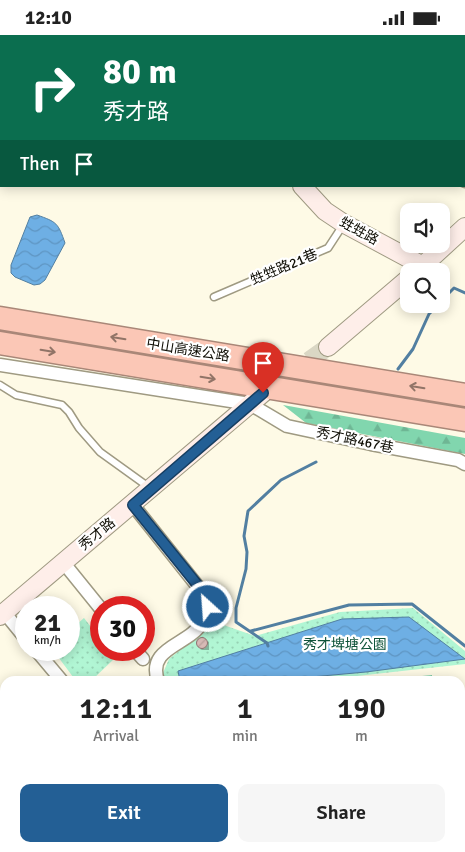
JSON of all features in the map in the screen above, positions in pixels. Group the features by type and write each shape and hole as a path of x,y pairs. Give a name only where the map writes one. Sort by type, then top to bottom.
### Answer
{"highway":[{"name":"中山高速公路","path":"0,319 465,395"},
{"name":"中山高速公路","path":"0,343 465,420"}],"main road":[{"name":"甡甡路","path":"303,187 325,211 410,263"},
{"path":"426,263 465,227"},
{"path":"328,347 400,286"},
{"name":"秀才路","path":"2,614 256,399"}],"street":[{"path":"0,365 256,399"},
{"name":"秀才路467巷","path":"256,399 287,426 458,460 465,465"},
{"path":"133,505 208,598 208,607 203,622 193,633 162,654 156,662 156,676"},
{"path":"63,562 90,596"},
{"path":"2,614 15,628"},
{"path":"45,661 58,676"}],"lane":[{"name":"甡甡路21巷","path":"214,297 328,248 337,236 343,223"},
{"path":"0,385 16,395 62,405 100,452 151,489"}],"green space":[{"path":"283,405 465,438 465,454 306,423"},
{"name":"秀才埤塘公園","path":"413,608 465,651 465,664 357,676 164,676 163,673 169,659 215,622 255,636 340,612"},
{"path":"84,618 90,626 90,661 112,661 96,676 72,676 61,661 80,661 80,621"}],"water":[{"path":"37,215 56,224 65,243 45,280 40,284 34,285 15,277 11,273 11,265 30,217"},
{"name":"秀才埤塘公園","path":"409,617 465,659 322,676 179,676 178,671 342,619"}],"building":[{"path":"200,638 204,638 207,643 206,647 200,648 197,645 197,641"}],"waterway":[{"path":"450,292 454,288 465,293"},
{"path":"398,369 413,349 430,313"},
{"path":"268,646 267,643 236,622 236,608 246,569 247,552 244,536 248,511 281,480 316,462"},
{"path":"251,631 349,605 412,604 465,646"}],"tunnel":[{"path":"265,392 328,347"}],"route":[{"path":"208,607 208,598 133,505 263,393"}]}
